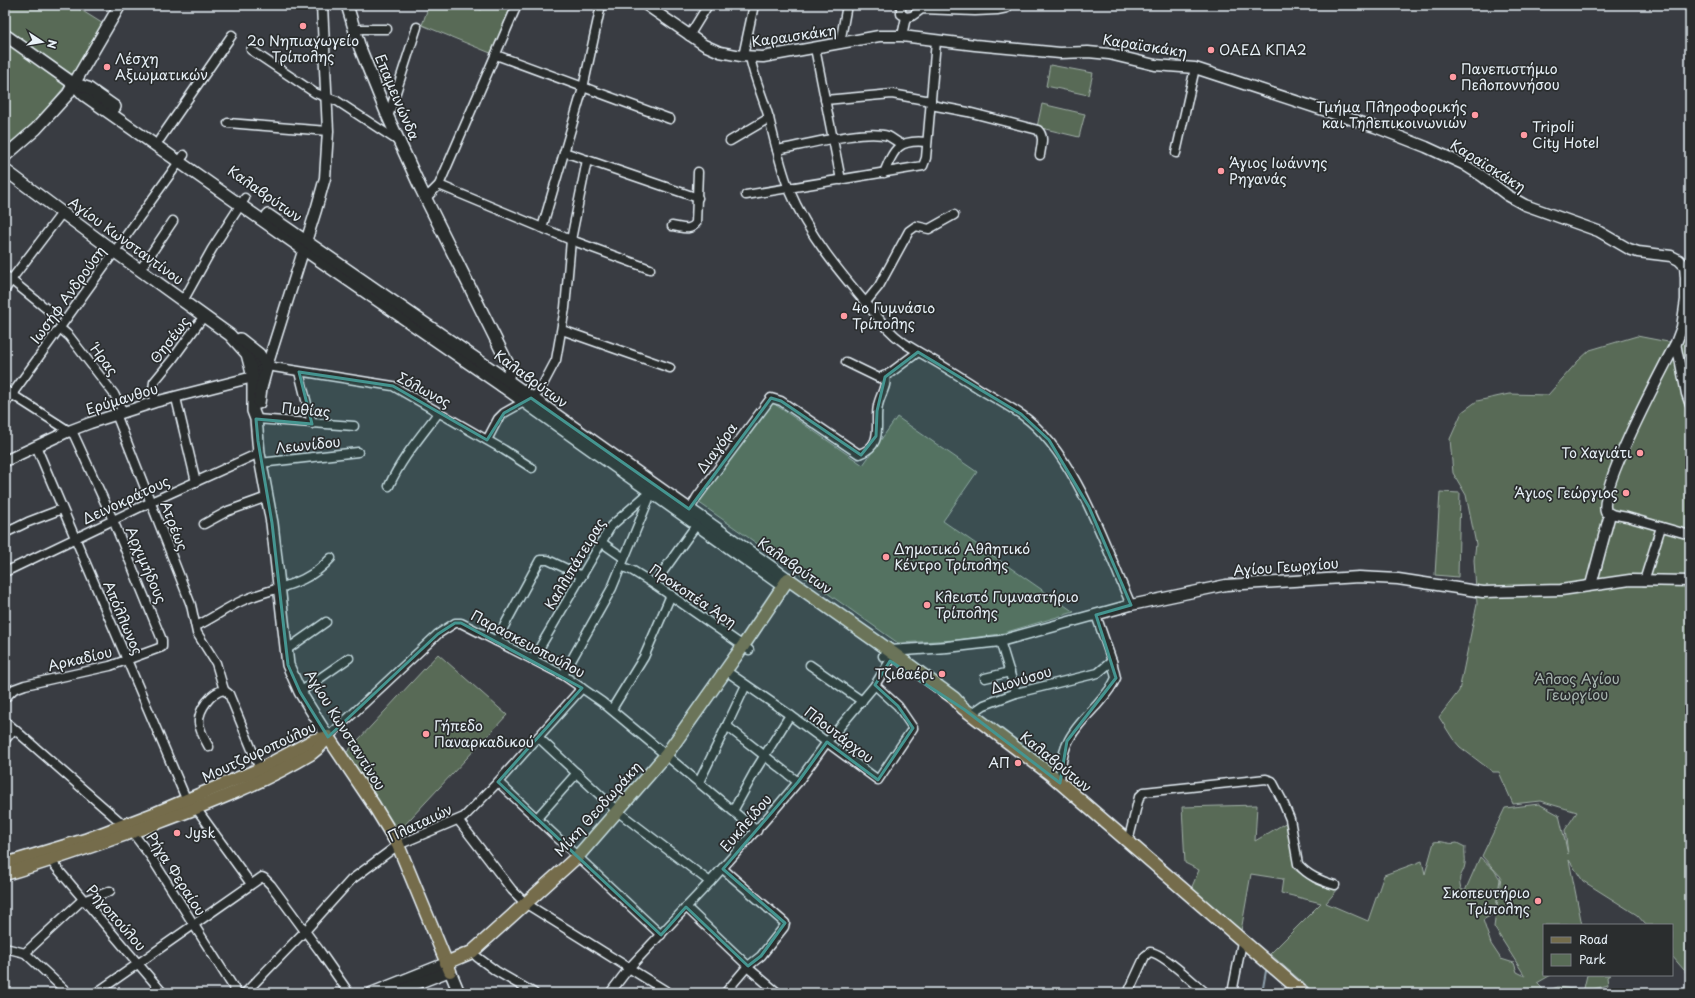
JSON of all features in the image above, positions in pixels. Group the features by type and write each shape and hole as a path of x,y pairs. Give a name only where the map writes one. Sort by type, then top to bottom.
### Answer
{"main road":[{"path":"5,156 50,114 68,94 120,5"},
{"name":"Επαμεινώνδα","path":"347,5 360,48 388,117 426,198 510,368 504,383"},
{"name":"Καλαβρύτων","path":"5,35 74,84 84,95 182,158 653,488 888,656 954,698 967,711 1060,783 1242,942 1303,993"},
{"name":"Καλαβρύτων","path":"74,84 88,88 160,139 182,158"},
{"name":"Αγίου Κωνσταντίνου","path":"5,170 230,335 243,348 250,362 253,377 253,411 256,419 260,458 267,497 290,672 300,692 328,737 374,804 398,845 448,967"},
{"name":"Αγίου Κωνσταντίνου","path":"230,335 238,338 252,348 264,360 267,366 260,396 259,411 256,419"},
{"path":"253,377 260,396"},
{"name":"Καλαβρύτων","path":"688,513 697,524 789,584"},
{"name":"Μίκη Θεοδωράκη","path":"669,757 789,584"},
{"name":"Μίκη Θεοδωράκη","path":"448,967 478,957 529,905 580,858 669,757 732,675 746,648"},
{"name":"Μουτζουροπούλου","path":"191,804 314,740 328,737"},
{"name":"Μουτζουροπούλου","path":"5,874 50,860 191,804 255,783 294,764 318,748 328,737"},
{"name":"Μουτζουροπούλου","path":"5,864 128,829"},
{"name":"Μίκη Θεοδωράκη","path":"448,967 472,952 529,905"},
{"path":"448,967 459,993"}],"street":[{"path":"253,377 267,366 325,178 328,131 322,5"},
{"path":"426,198 439,185 517,5"},
{"path":"542,228 583,88 601,5"},
{"name":"Καραισκάκη","path":"646,5 689,36 714,50 747,57 763,57 879,36 902,36 936,41"},
{"path":"689,36 708,5"},
{"path":"754,5 747,57 769,118 789,188 805,221 821,247 886,328 896,338 1021,414 1049,440 1089,507 1131,605"},
{"path":"840,43 847,5"},
{"path":"901,5 901,14 906,17 912,16 923,7 975,11 1007,8"},
{"path":"902,36 906,17"},
{"path":"388,117 417,27"},
{"path":"354,29 387,30"},
{"path":"160,139 232,35"},
{"path":"746,195 923,166 926,162 936,41"},
{"name":"Καραϊσκάκη","path":"936,41 1060,53 1098,52 1155,65 1195,68 1426,146 1463,164 1482,176 1506,195 1525,205 1598,231 1629,249 1638,252 1671,256 1679,260 1685,266 1686,278 1682,327 1676,343 1631,433 1612,479 1604,507 1606,512 1610,514 1591,585"},
{"path":"815,48 841,180"},
{"path":"251,50 315,93 337,101 399,141"},
{"path":"496,55 670,119"},
{"path":"1176,153 1195,68"},
{"path":"825,100 892,94 968,112 1038,130 1042,138 1040,155"},
{"path":"730,141 769,118"},
{"path":"228,123 328,131"},
{"path":"777,150 833,139 873,134 889,137 901,144"},
{"path":"884,173 895,151 901,144 911,142 927,142"},
{"path":"564,152 698,198"},
{"name":"Ιωσήφ Ανδρούση","path":"5,404 9,392 61,329 182,158"},
{"path":"487,440 498,420 510,409 539,392 553,366 562,330 571,240 587,160"},
{"path":"672,226 687,229 694,226 697,220 698,172"},
{"path":"439,185 571,240 650,269"},
{"path":"183,301 212,249 243,201"},
{"path":"5,290 8,278 62,213"},
{"path":"866,302 879,286 904,238 911,229 916,226 929,229 954,214"},
{"path":"140,270 173,221"},
{"path":"8,278 48,310"},
{"name":"Θησέως","path":"155,402 152,388 154,382 204,316"},
{"name":"Ήρας","path":"61,329 69,336 109,388 119,413"},
{"path":"562,330 670,368"},
{"path":"1676,343 1686,394 1690,405"},
{"path":"243,348 257,364 267,366"},
{"path":"846,362 876,378 885,377 918,352"},
{"name":"Σόλωνος","path":"267,366 393,386 487,440 532,468"},
{"path":"299,372 312,424"},
{"name":"Ερύμανθου","path":"5,461 69,430 119,413 155,402 176,398 253,377"},
{"name":"Διαγόρα","path":"688,513 771,398 781,401 859,454 868,449 876,436 878,428 877,412 886,384 885,377"},
{"path":"9,392 69,430"},
{"path":"176,398 196,482"},
{"path":"389,486 402,463 439,412"},
{"name":"Ατρέως","path":"119,413 151,502 191,605 197,634 216,663 224,690 229,694 260,769"},
{"name":"Πυθίας","path":"256,419 354,426"},
{"name":"Αρχιμήδους","path":"69,430 75,438 113,520 161,637 162,646"},
{"name":"Απόλλωνος","path":"36,446 127,661 191,804 250,884"},
{"name":"Λεωνίδου","path":"260,458 358,452"},
{"name":"Δεινοκράτους","path":"5,572 151,502 196,482 260,458"},
{"path":"563,675 609,594 644,514 653,488"},
{"name":"Καλλιπάτειρας","path":"533,659 601,542 616,521 638,504 653,488"},
{"path":"204,524 228,511 267,497"},
{"path":"5,533 28,522 62,509"},
{"path":"1610,514 1627,517 1690,535"},
{"path":"654,584 697,524"},
{"path":"1644,581 1661,527"},
{"name":"Προκοπέα Άρη","path":"601,542 633,571 746,648"},
{"path":"196,626 243,600 293,585 324,566 331,558"},
{"path":"496,642 537,564 543,559 582,576"},
{"name":"Αγίου Γεωργίου","path":"888,656 1000,641 1131,605 1218,586 1339,577 1392,578 1483,592 1561,590 1613,582 1690,581"},
{"path":"612,709 644,657 671,596"},
{"path":"1060,783 1062,759 1067,741 1073,731 1100,702 1114,683 1116,674 1096,614"},
{"path":"286,650 326,622"},
{"name":"Παρασκευοπούλου","path":"328,737 399,668 448,627 455,623 461,623 563,675 612,709 757,831"},
{"path":"1000,641 1016,693"},
{"name":"Αρκαδίου","path":"5,698 14,689 25,685 110,666 127,661 162,646"},
{"name":"Ευκλείδου","path":"610,993 629,968 723,869 798,782 827,742 875,685 888,656"},
{"path":"300,692 349,658"},
{"name":"Διονύσου","path":"967,711 1016,693 1098,673 1112,661"},
{"path":"810,665 862,701"},
{"path":"986,678 1010,672"},
{"name":"Πλουτάρχου","path":"732,675 790,715 878,780 913,728 898,706 875,685"},
{"path":"699,782 746,685"},
{"name":"Πλαταιών","path":"246,993 351,880 398,845 459,821 469,812 498,782 582,688"},
{"path":"209,747 200,730 199,717 211,697 219,691 224,690"},
{"path":"733,811 764,756 790,715"},
{"name":"Ρήγα Φεραίου","path":"5,721 128,829 148,851 236,993"},
{"path":"727,725 729,729 798,782"},
{"path":"5,740 14,729"},
{"path":"538,737 620,814 710,882"},
{"path":"537,818 577,773"},
{"path":"1128,842 1139,797 1144,792 1266,779 1272,781 1290,820 1298,864 1302,869 1316,879 1335,885"},
{"path":"498,782 661,935"},
{"path":"459,821 512,890 529,905 669,993"},
{"name":"Ρηγοπούλου","path":"50,860 163,993"},
{"path":"723,869 785,923 784,927 761,956 748,966 725,993"},
{"path":"96,993 194,926 250,884 262,877 305,931 349,993"},
{"path":"25,953 83,900 110,891"},
{"path":"686,907 778,993"},
{"path":"1232,993 1242,942"},
{"path":"5,948 25,953 68,993"},
{"path":"1128,993 1145,956 1150,952 1156,954 1177,968 1206,993"},
{"path":"478,957 496,971 534,993"},
{"name":"Μίκη Θεοδωράκη","path":"371,993 448,967"},
{"name":"Μίκη Θεοδωράκη","path":"393,993 448,967"}],"highlighted area":[{"path":"918,352 1021,414 1049,440 1089,507 1131,605 1096,615 1116,678 1067,741 1060,783 965,710 890,661 875,685 898,706 913,728 878,780 827,742 798,782 723,869 785,923 761,956 748,966 686,907 661,935 498,782 582,688 461,623 455,623 438,634 328,737 300,692 288,665 272,523 258,441 256,419 312,424 299,372 393,386 487,440 504,413 531,398 689,509 771,398 781,401 861,455 876,436 877,411 885,377"}],"green space":[{"path":"5,5 73,5 105,25 73,75 5,27"},
{"path":"429,5 470,5 481,10 483,5 514,5 493,54 422,25"},
{"path":"5,42 65,86 39,118 5,152"},
{"path":"1050,65 1093,73 1088,95 1046,86"},
{"path":"1042,104 1085,114 1079,137 1037,127"},
{"name":"Άλσος Αγίου Γεωργίου","path":"1637,336 1668,342 1690,336 1690,977 1673,957 1673,924 1645,924 1637,915 1583,881 1569,860 1582,924 1543,924 1543,976 1549,976 1537,983 1545,991 1558,987 1581,990 1584,988 1587,976 1608,976 1607,977 1608,985 1594,989 1590,993 1315,993 1270,954 1321,903 1281,893 1283,879 1251,874 1241,931 1191,889 1199,870 1185,863 1182,807 1257,805 1255,841 1287,822 1294,869 1314,883 1338,889 1326,903 1368,921 1384,875 1422,861 1425,874 1434,842 1457,843 1465,847 1465,864 1460,877 1461,889 1465,891 1480,857 1494,870 1500,879 1496,907 1493,914 1483,920 1491,944 1501,959 1514,963 1517,972 1525,976 1494,927 1501,877 1482,856 1505,808 1539,804 1559,815 1568,854 1565,830 1577,812 1540,801 1513,804 1499,772 1493,772 1460,747 1439,717 1459,691 1477,604 1474,560 1476,544 1466,495 1453,473 1450,439 1462,412 1477,401 1509,394 1548,395 1578,361 1590,350"},
{"name":"Δημοτικό Αθλητικό Κέντρο Τρίπολης","path":"770,401 863,465 897,417 977,472 943,521 1074,612 1000,634 957,640 898,643 698,502"},
{"path":"1440,492 1460,493 1458,577 1435,575"},
{"name":"Γήπεδο Παναρκαδικού","path":"438,654 507,715 398,832 346,753"}],"waterway":[{"path":"1262,993 1266,971"}],"place":[{"name":"2ο Νηπιαγωγείο Τρίπολης","path":"303,26"},
{"name":"ΟΑΕΔ ΚΠΑ2","path":"1211,50"},
{"name":"Λέσχη Αξιωματικών","path":"107,67"},
{"name":"Πανεπιστήμιο Πελοποννήσου","path":"1453,77"},
{"name":"Τμήμα Πληροφορικής και Τηλεπικοινωνιών","path":"1475,115"},
{"name":"Tripoli City Hotel","path":"1524,135"},
{"name":"Άγιος Ιωάννης Ρηγανάς","path":"1221,171"},
{"name":"4ο Γυμνάσιο Τρίπολης","path":"844,316"},
{"name":"Το Χαγιάτι","path":"1640,453"},
{"name":"Άγιος Γεώργιος","path":"1626,493"},
{"name":"Δημοτικό Αθλητικό Κέντρο Τρίπολης","path":"886,557"},
{"name":"Κλειστό Γυμναστήριο Τρίπολης","path":"927,605"},
{"name":"Τζιβαέρι","path":"942,674"},
{"name":"Γήπεδο Παναρκαδικού","path":"426,734"},
{"name":"ΑΠ","path":"1018,763"},
{"name":"Jysk","path":"177,833"},
{"name":"Σκοπευτήριο Τρίπολης","path":"1538,901"}]}
